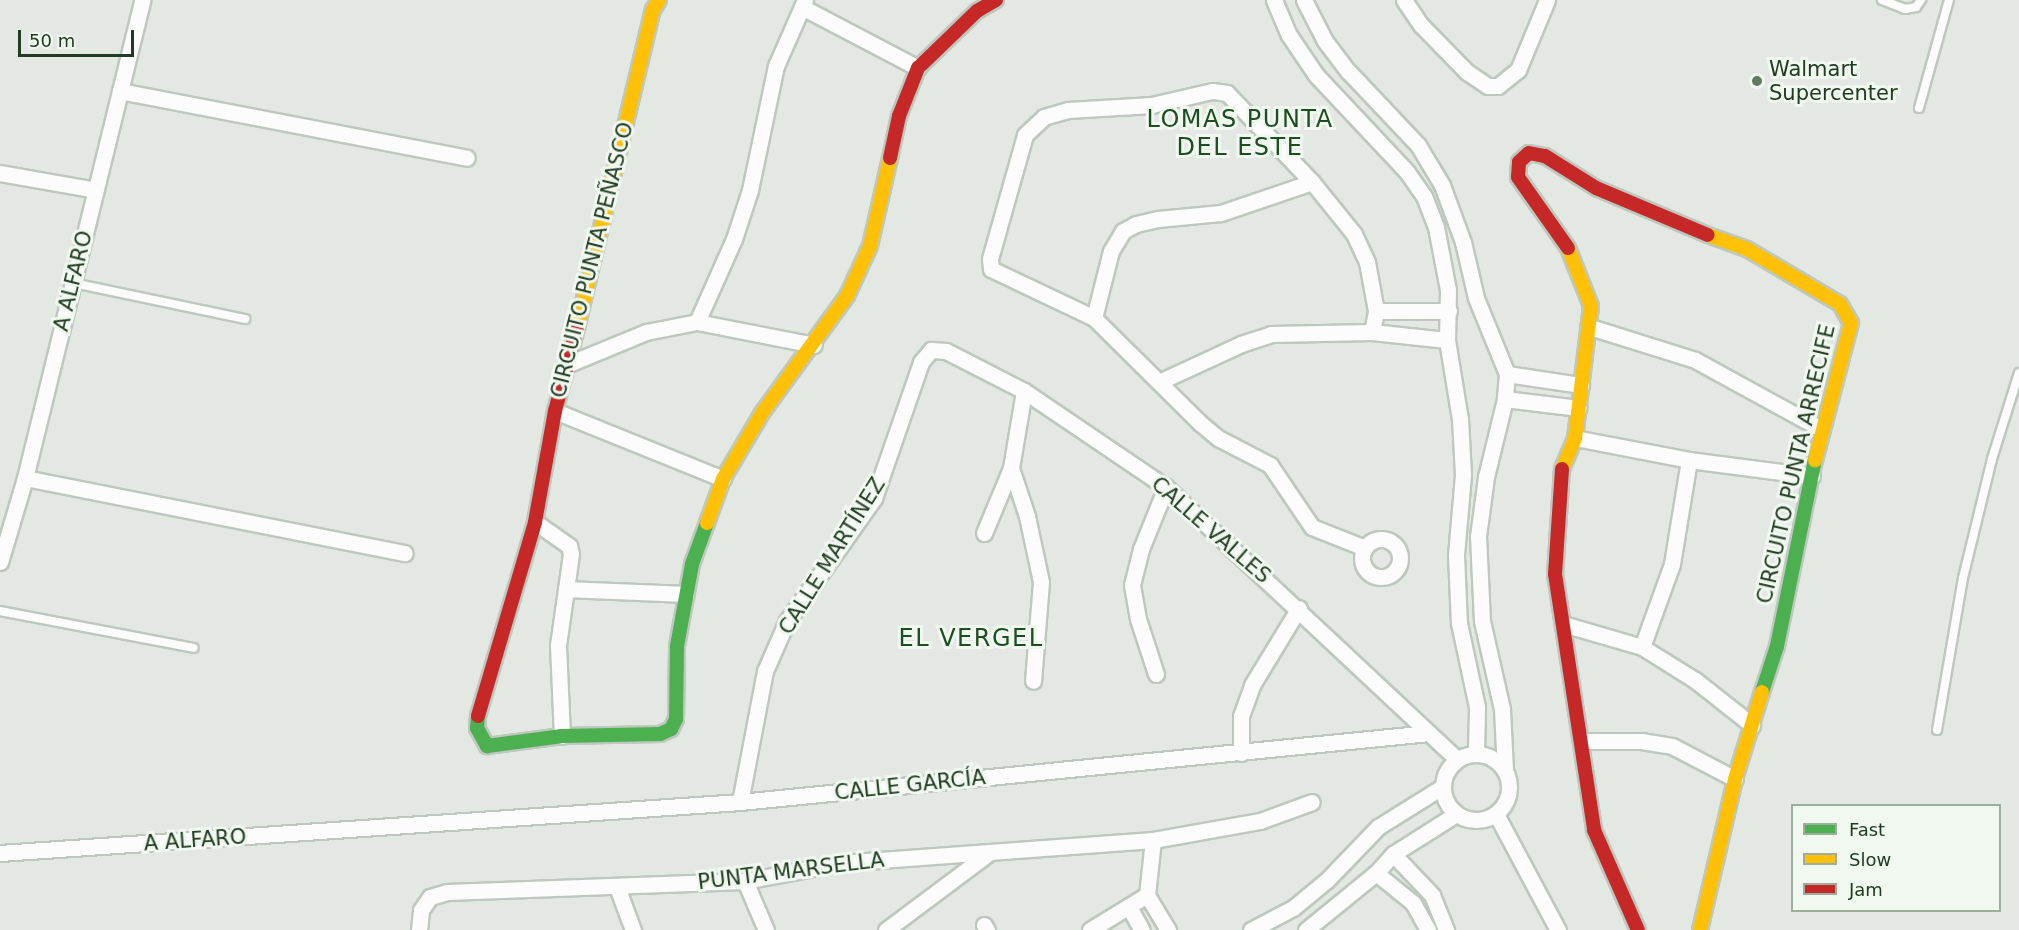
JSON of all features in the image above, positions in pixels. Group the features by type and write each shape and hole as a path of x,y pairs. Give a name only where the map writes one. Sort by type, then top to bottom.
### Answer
{"street":[{"name":"A ALFARO","path":"0,562 25,478 142,0"},
{"name":"CIRCUITO PUNTA PEÑASCO","path":"659,0 653,10 605,220 555,411 535,522 477,728 487,746 562,736 660,735 671,729 676,719 677,646 692,564 723,479 762,413 814,345 847,296 870,246 899,116 918,68 977,11 996,0"},
{"path":"1274,0 1289,35 1316,75 1407,172 1432,212 1444,255 1449,311 1447,340 1463,456 1456,546 1459,623 1477,707 1476,753"},
{"path":"1305,0 1325,41 1366,92 1418,145 1442,184 1463,242 1476,298 1507,374 1505,399 1486,477 1478,536 1482,621 1502,709 1509,794 1496,814 1469,820 1456,814 1446,802 1442,787 1449,767 1457,759 1476,753 1498,761 1506,770"},
{"path":"1404,0 1421,24 1467,72 1488,86 1498,86 1518,70 1547,0"},
{"path":"697,322 738,230 750,190 776,66 804,3 918,68"},
{"path":"120,91 468,158"},
{"path":"1365,548 1312,527 1270,465 1218,438 1183,408 1161,381 1094,318 991,269 990,259 1025,135 1044,117 1068,110 1152,105 1212,91 1227,93 1312,182 1354,234 1367,262 1376,311 1372,332"},
{"path":"1349,110 1366,92"},
{"name":"CIRCUITO PUNTA ARRECIFE","path":"1638,930 1594,830 1555,574 1559,478 1575,438 1590,327 1589,295 1574,256 1518,177 1519,162 1529,153 1545,156 1596,188 1668,221 1747,249 1846,311 1850,330 1821,429 1777,646 1735,779 1700,930"},
{"path":"0,173 96,190"},
{"path":"1094,318 1111,251 1124,231 1136,224 1158,219 1221,213 1312,182"},
{"path":"1376,311 1449,311"},
{"path":"566,365 646,332 697,322 814,345"},
{"path":"1590,327 1695,360 1821,429"},
{"path":"1161,381 1241,344 1272,334 1372,332 1447,340"},
{"name":"CALLE VALLES","path":"931,350 946,351 1024,391 1166,487 1299,608 1457,759"},
{"name":"CALLE MARTÍNEZ","path":"740,802 765,671 787,621 874,498 921,362 931,350"},
{"path":"1507,374 1581,384"},
{"path":"984,533 1011,468 1024,391"},
{"path":"1505,399 1578,408"},
{"path":"555,411 723,479"},
{"path":"1575,438 1689,460 1812,476"},
{"path":"1642,647 1672,564 1689,460"},
{"path":"1011,468 1027,516 1041,582 1033,681"},
{"path":"25,478 405,553"},
{"path":"1156,674 1138,619 1132,585 1141,549 1166,487"},
{"path":"535,522 569,546 557,670 562,736"},
{"path":"566,590 687,594"},
{"path":"1241,753 1241,716 1252,685 1299,608"},
{"path":"1563,624 1642,647 1695,680 1752,725"},
{"name":"CALLE GARCÍA","path":"390,826 740,802 1429,733"},
{"path":"1582,741 1641,741 1672,746 1735,779"},
{"path":"1251,930 1293,908 1327,880 1378,826 1442,787"},
{"name":"PUNTA MARSELLA","path":"419,930 421,910 430,897 447,891 744,881 839,863 1153,840 1260,821 1312,802"},
{"path":"1306,930 1376,873 1393,854 1456,814"},
{"path":"1496,814 1558,930"},
{"name":"A ALFARO","path":"0,853 390,826"},
{"path":"1153,840 1147,895 1168,930"},
{"path":"886,930 989,853"},
{"path":"1393,854 1432,895 1446,930"},
{"path":"1376,873 1413,903 1428,930"},
{"path":"744,881 766,930"},
{"path":"617,887 633,930"},
{"path":"1090,930 1147,895"},
{"path":"1129,907 1142,930"}],"lane":[{"path":"1882,0 1905,9 1916,7 1921,0"},
{"path":"1919,108 1949,0"},
{"path":"73,283 245,319"},
{"path":"1937,730 1963,578 2019,373"},
{"path":"0,611 194,648"}],"traffic: fast":[{"path":"1762,692 1777,646 1815,460"},
{"path":"478,716 477,728 487,746 562,736 660,734 671,729 676,719 677,646 692,564 707,523"}],"traffic: slow":[{"path":"577,328 653,10 659,0"},
{"path":"707,523 723,479 762,413 847,296 870,246 890,158"},
{"path":"1708,235 1747,249 1840,304 1851,323 1815,460"},
{"path":"1562,469 1575,438 1591,306 1568,248"},
{"path":"1700,930 1735,779 1762,692"}],"traffic: jam":[{"path":"890,158 899,116 918,68 977,11 996,0"},
{"path":"1568,248 1518,177 1519,162 1529,153 1545,156 1596,188 1708,235"},
{"path":"478,716 535,522 555,411 577,328"},
{"path":"1562,469 1555,574 1594,830 1638,930"}],"place":[{"name":"Walmart Supercenter","path":"1757,81"}],"district":[{"name":"LOMAS PUNTA DEL ESTE","path":"1240,134"},
{"name":"EL VERGEL","path":"971,639"}]}
